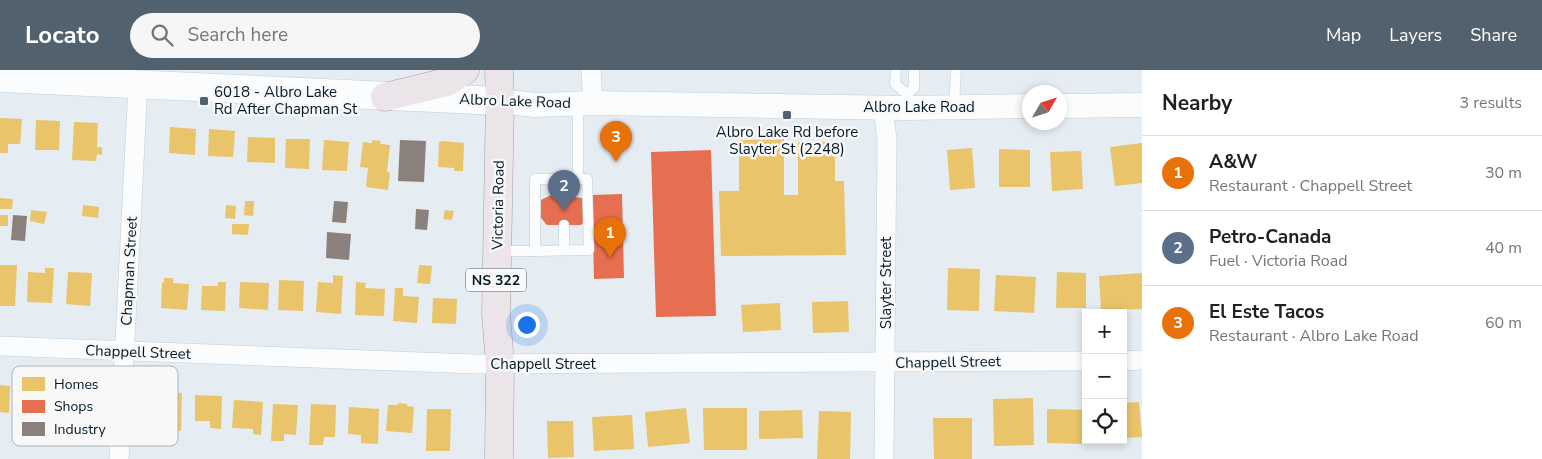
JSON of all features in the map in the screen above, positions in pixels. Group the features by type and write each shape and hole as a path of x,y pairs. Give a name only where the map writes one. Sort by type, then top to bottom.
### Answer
{"main road":[{"path":"385,97 447,82 465,70"},
{"name":"Victoria Road","path":"499,70 496,314 500,364 499,459"},
{"name":"Albro Lake Road","path":"0,78 500,101"}],"street":[{"path":"586,103 591,70"},
{"name":"Chapman Street","path":"124,366 138,84"},
{"name":"Albro Lake Road","path":"500,101 534,105 586,103 882,108 907,101 954,107 1022,106"},
{"path":"1067,106 1142,105"},
{"name":"Slayter Street","path":"882,108 887,140 884,459"},
{"name":"Chappell Street","path":"0,346 500,364 1082,361"},
{"path":"1127,361 1142,360"},
{"name":"Chapman Street","path":"118,459 119,446"}],"lane":[{"path":"896,70 895,84 907,101 914,88 914,70"},
{"path":"954,107 956,70"},
{"path":"578,179 586,103"},
{"path":"497,251 535,251 589,250 587,179 535,179 535,251"},
{"path":"564,179 564,196"},
{"path":"564,225 564,250"}],"building: Homes":[{"path":"0,118 22,119 20,144 8,144 8,153 0,153"},
{"path":"36,120 60,121 59,150 35,150"},
{"path":"74,122 98,123 97,147 102,147 102,155 97,154 96,161 72,160"},
{"path":"170,127 196,129 195,155 169,153"},
{"path":"209,129 235,131 233,157 208,156"},
{"path":"248,137 275,138 275,163 247,162"},
{"path":"286,139 310,139 309,169 285,168"},
{"path":"784,139 784,195 798,195 798,142 835,142 835,181 844,181 846,255 721,256 719,191 739,191 739,140"},
{"path":"324,140 349,142 347,171 322,170"},
{"path":"372,140 381,141 380,144 390,145 387,172 390,172 388,190 366,187 368,168 360,167 363,142 372,143"},
{"path":"439,142 464,143 463,171 454,171 454,168 438,167"},
{"path":"1142,143 1142,183 1115,186 1110,147"},
{"path":"972,148 975,188 950,190 947,150"},
{"path":"999,149 1030,150 1030,187 999,187"},
{"path":"1081,151 1083,189 1052,191 1050,152"},
{"path":"0,198 13,199 12,209 0,209"},
{"path":"245,201 254,201 253,216 244,215"},
{"path":"83,205 99,207 98,218 82,216"},
{"path":"226,205 236,206 235,219 225,218"},
{"path":"31,210 47,212 44,224 30,221"},
{"path":"445,210 454,211 452,220 443,219"},
{"path":"0,215 8,215 8,226 0,226"},
{"path":"232,224 249,224 248,235 232,234"},
{"path":"0,265 17,265 15,306 0,306"},
{"path":"419,265 432,266 430,284 417,283"},
{"path":"45,268 54,268 52,303 27,302 28,272 45,273"},
{"path":"948,268 980,269 979,311 947,310"},
{"path":"68,272 92,273 90,306 66,304"},
{"path":"1057,272 1086,273 1086,308 1056,308"},
{"path":"1142,273 1142,309 1101,309 1099,276"},
{"path":"333,275 343,276 341,314 316,312 318,282 333,283"},
{"path":"996,275 1036,277 1034,313 994,311"},
{"path":"164,278 173,278 173,283 189,284 187,310 161,308 162,282 164,283"},
{"path":"279,280 304,281 303,311 278,310"},
{"path":"218,282 226,282 225,311 201,310 202,286 218,286"},
{"path":"240,282 269,283 268,310 239,308"},
{"path":"356,282 366,283 365,288 385,289 384,316 355,315"},
{"path":"395,288 403,288 403,296 419,297 417,323 393,321"},
{"path":"433,298 457,299 456,324 432,323"},
{"path":"848,301 849,332 813,333 812,302"},
{"path":"780,303 781,330 743,332 741,305"},
{"path":"0,385 10,386 9,413 0,412"},
{"path":"178,393 182,393 181,431 178,431"},
{"path":"195,395 222,396 221,429 210,428 210,421 195,421"},
{"path":"1033,398 1034,445 994,446 993,399"},
{"path":"234,400 263,402 261,435 253,434 253,429 232,428"},
{"path":"1139,402 1142,437 1127,438 1127,403"},
{"path":"398,403 414,407 412,433 386,431 388,405 398,405"},
{"path":"273,404 298,405 296,435 284,434 284,441 271,441"},
{"path":"311,404 336,405 335,437 324,437 323,445 309,445"},
{"path":"349,407 379,409 378,444 361,443 361,435 348,434"},
{"path":"686,408 690,443 648,447 645,412"},
{"path":"703,408 747,408 747,450 704,450"},
{"path":"427,409 451,409 450,451 426,451"},
{"path":"1047,409 1082,410 1082,444 1047,443"},
{"path":"802,410 803,438 759,439 759,411"},
{"path":"819,411 851,412 850,459 817,459"},
{"path":"632,415 634,449 594,451 592,417"},
{"path":"933,418 972,418 972,459 934,459"},
{"path":"547,421 573,421 574,457 548,458"}],"building: Shops":[{"path":"711,150 716,316 656,317 651,152"},
{"path":"622,194 624,278 594,279 592,195"},
{"path":"551,195 582,198 587,204 587,219 581,225 547,225 541,218 541,200"}],"building: Industry":[{"path":"400,140 426,141 424,182 398,181"},
{"path":"334,201 348,202 346,223 332,222"},
{"path":"416,209 429,210 427,230 415,229"},
{"path":"13,215 27,216 25,241 11,240"},
{"path":"327,232 351,234 349,260 326,258"}],"place":[{"name":"6018 - Albro Lake Rd After Chapman St","path":"204,101"},
{"name":"Albro Lake Rd before Slayter St (2248)","path":"787,115"},
{"name":"El Este Tacos","path":"616,162"},
{"name":"Petro-Canada","path":"564,211"},
{"name":"A&W","path":"610,258"}]}
